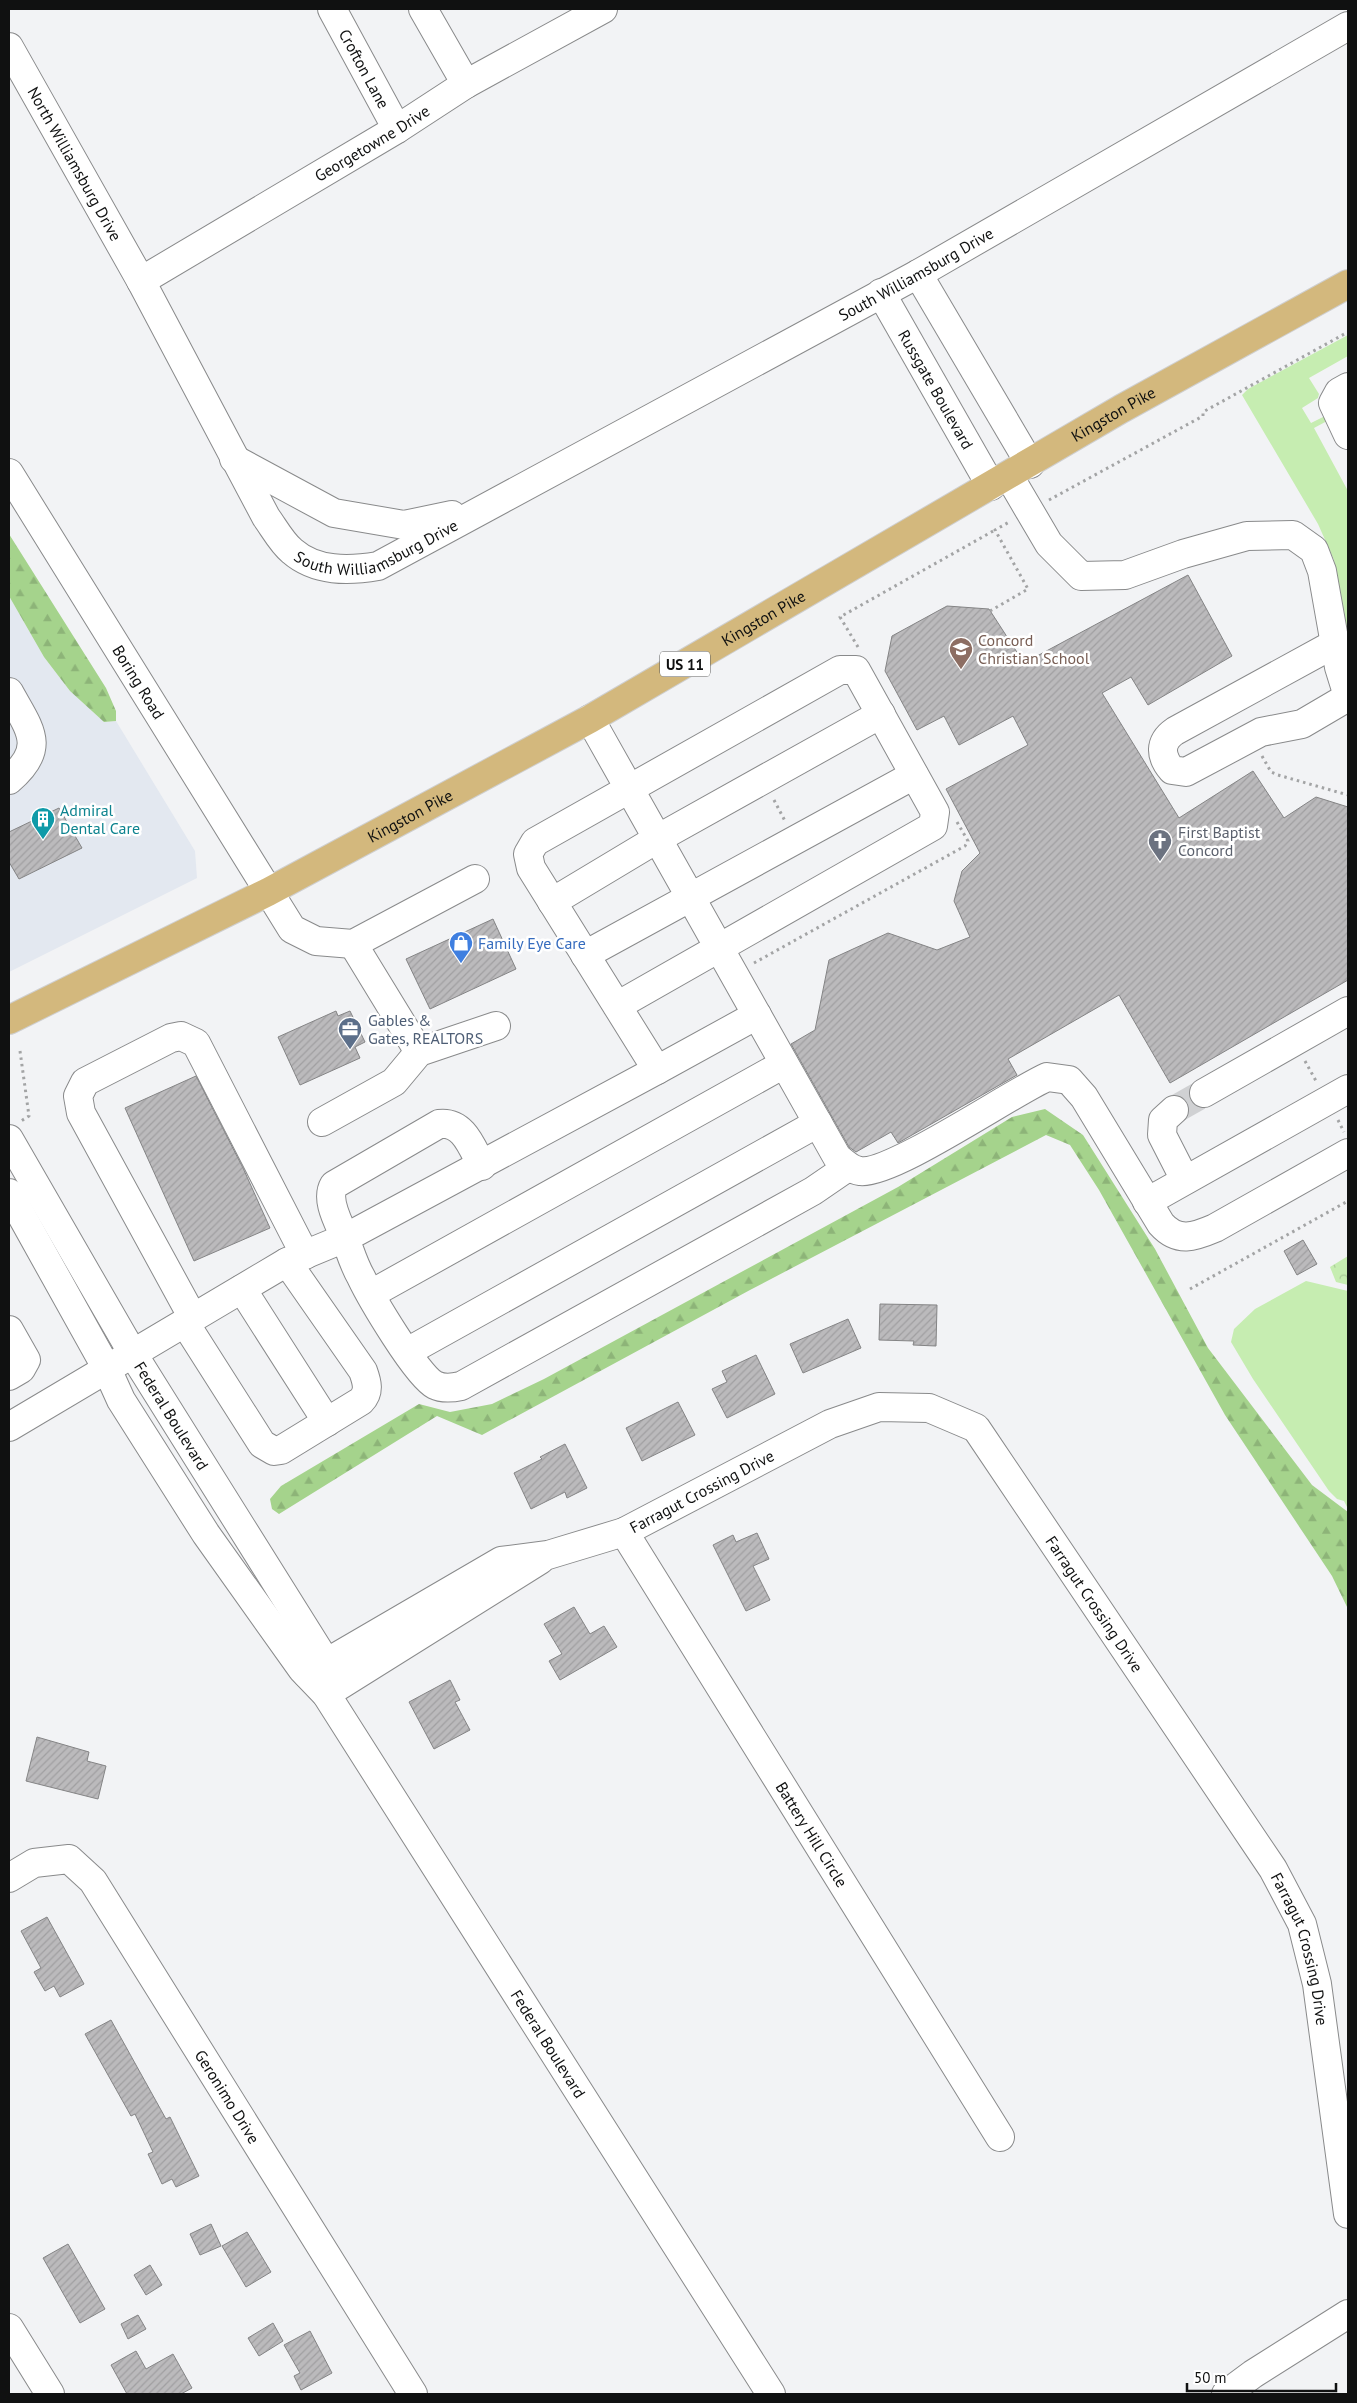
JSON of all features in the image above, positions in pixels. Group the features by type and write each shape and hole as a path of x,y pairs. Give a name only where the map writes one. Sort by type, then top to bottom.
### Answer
{"main road":[{"name":"Kingston Pike","path":"9,1020 268,892 590,719 1120,409 1348,284"}],"street":[{"name":"Crofton Lane","path":"332,9 397,129"},
{"path":"423,9 466,84"},
{"name":"Georgetowne Drive","path":"141,281 397,129 466,84 603,9"},
{"name":"South Williamsburg Drive","path":"141,281 266,517 292,551 312,563 333,569 356,570 378,566 478,510 918,274 1348,26"},
{"name":"North Williamsburg Drive","path":"9,47 141,281"},
{"path":"918,274 1010,475 1049,544 1082,576 1125,575 1183,554 1247,536 1293,535 1314,550 1328,600 1334,644 1347,689 1302,724 1261,732 1186,772 1178,773 1172,770 1163,756 1163,744 1167,737 1334,644"},
{"name":"Russgate Boulevard","path":"881,293 1010,475"},
{"path":"1348,387 1339,392 1333,403 1348,435"},
{"name":"South Williamsburg Drive","path":"234,459 334,513 355,518 404,525 478,510"},
{"name":"Boring Road","path":"9,473 292,929 316,941 353,944"},
{"path":"617,1006 933,826 935,812 856,670 840,670 535,842 530,848 528,854 531,868 585,955 657,1070"},
{"path":"9,692 32,736 33,746 20,770 9,780"},
{"path":"552,902 657,839 881,714"},
{"path":"590,719 837,1158 848,1167 860,1172 892,1164 1048,1076 1069,1080 1084,1097 1147,1202 1169,1234 1183,1236 1198,1235 1348,1153"},
{"path":"585,955 914,775"},
{"path":"419,1052 353,944 475,879"},
{"path":"1204,1093 1348,1012"},
{"path":"9,1427 296,1259 344,1238 482,1166 757,1015"},
{"path":"322,1122 394,1082 419,1052 496,1026"},
{"path":"181,1036 196,1043 296,1259 363,1371 366,1381 366,1396 361,1401 281,1450 274,1451 268,1449 262,1444 189,1321 81,1113 78,1096 85,1082 171,1038 181,1036"},
{"path":"371,1294 784,1064"},
{"path":"1147,1202 1348,1089"},
{"path":"1174,1110 1163,1120 1162,1135 1185,1180"},
{"path":"482,1166 459,1128 447,1123 439,1124 334,1185 331,1190 333,1206 344,1238 361,1277 371,1294 427,1380 434,1384 451,1388 461,1386 813,1191 848,1167"},
{"path":"408,1352 818,1123"},
{"name":"Federal Boulevard","path":"13,1132 133,1354 319,1651 315,1669"},
{"name":"Federal Boulevard","path":"9,1193 107,1369 122,1400 206,1534 315,1669 326,1694 771,2394"},
{"path":"242,1289 327,1422"},
{"path":"9,1330 26,1360 21,1369 9,1376"},
{"name":"Farragut Crossing Drive","path":"315,1669 403,1631 548,1555 624,1532 830,1424 879,1407 929,1408 976,1428 1273,1869 1302,1924 1317,1984 1348,2214"},
{"name":"Battery Hill Circle","path":"624,1532 1000,2137"},
{"name":"Farragut Crossing Drive","path":"326,1694 403,1631"},
{"name":"Geronimo Drive","path":"9,1878 34,1863 69,1859 93,1881 413,2394"},
{"path":"1226,2394 1253,2374 1348,2314"},
{"path":"9,2328 50,2394"}],"path":[{"path":"990,611 1028,589 995,530 1203,416 1203,412 1348,332"},
{"path":"1259,751 1270,772 1348,795"},
{"path":"13,1132 29,1116 20,1052"},
{"path":"1190,1289 1348,1201"}],"shaded area":[{"path":"9,596 44,657 70,691 104,722 116,721 195,851 197,878 9,972"}],"green space":[{"path":"1348,335 1348,356 1309,378 1319,394 1318,398 1302,408 1311,423 1325,416 1327,421 1314,428 1348,491 1348,647 1334,560 1318,524 1242,395 1248,389"},
{"path":"9,534 106,688 116,711 116,721 104,722 70,691 44,657 9,596"},
{"path":"1045,1109 1083,1135 1155,1249 1208,1348 1312,1485 1348,1512 1348,1609 1332,1576 1225,1415 1099,1190 1070,1145 1046,1135 750,1290 482,1435 437,1416 279,1514 272,1509 270,1499 281,1486 419,1404 450,1412 492,1404 544,1379 898,1187 1012,1117"},
{"path":"1348,1256 1348,1285 1336,1282 1330,1267"},
{"path":"1306,1281 1348,1291 1348,1509 1344,1501 1337,1499 1329,1491 1253,1379 1231,1342 1234,1329 1255,1309"}],"building":[{"name":"First Baptist Concord","path":"1188,575 1232,656 1148,705 1131,677 1102,693 1179,818 1253,771 1284,818 1316,797 1348,807 1348,980 1170,1083 1119,995 1008,1059 1017,1075 898,1143 891,1132 856,1152 849,1147 791,1044 815,1030 829,960 888,933 937,950 970,937 954,901 962,871 980,853 946,789 1028,745 1013,716 959,745 944,716 917,730 885,671 892,636 947,606 989,609 1024,663"},
{"name":"Admiral Dental Care","path":"59,808 82,848 19,879 9,862 9,832"},
{"name":"Family Eye Care","path":"493,919 516,969 430,1009 406,959"},
{"path":"336,1011 338,1016 350,1011 365,1042 355,1047 360,1058 300,1085 278,1037"},
{"path":"196,1076 243,1168 270,1228 194,1261 125,1108"},
{"path":"1303,1240 1317,1264 1297,1275 1284,1251"},
{"path":"880,1304 937,1305 936,1346 913,1345 914,1341 879,1340"},
{"path":"848,1319 861,1348 803,1373 790,1344"},
{"path":"756,1355 775,1394 727,1418 712,1389 727,1382 722,1371"},
{"path":"678,1402 695,1435 642,1461 626,1428"},
{"path":"565,1444 587,1488 567,1498 565,1492 531,1509 514,1473 542,1459 540,1457"},
{"path":"757,1533 769,1559 753,1566 770,1600 746,1611 713,1545 733,1535 736,1542"},
{"path":"574,1607 590,1634 604,1626 617,1647 560,1680 549,1661 562,1654 544,1624"},
{"path":"450,1680 460,1700 455,1702 470,1730 434,1749 409,1702"},
{"path":"37,1737 89,1752 87,1761 106,1766 98,1799 26,1781"},
{"path":"47,1917 84,1984 60,1997 54,1986 45,1991 34,1972 41,1968 21,1931"},
{"path":"111,2020 166,2119 170,2117 199,2176 176,2187 172,2179 162,2184 148,2154 153,2152 135,2114 131,2116 85,2034"},
{"path":"211,2224 221,2246 200,2255 190,2234"},
{"path":"247,2232 271,2272 246,2287 222,2246"},
{"path":"68,2244 105,2309 80,2323 43,2258"},
{"path":"150,2265 162,2285 146,2295 134,2275"},
{"path":"138,2315 146,2329 128,2339 121,2324"},
{"path":"273,2323 283,2341 259,2356 248,2338"},
{"path":"310,2331 332,2373 301,2390 294,2376 300,2373 284,2345"},
{"path":"136,2351 146,2369 173,2354 192,2388 181,2394 127,2394 111,2365"}],"tunnel":[{"path":"1174,1110 1204,1093"}],"place":[{"name":"Concord Christian School","path":"961,670"},
{"name":"Admiral Dental Care","path":"43,840"},
{"name":"First Baptist Concord","path":"1160,862"},
{"name":"Family Eye Care","path":"461,964"},
{"name":"Gables & Gates, REALTORS","path":"350,1050"}]}
